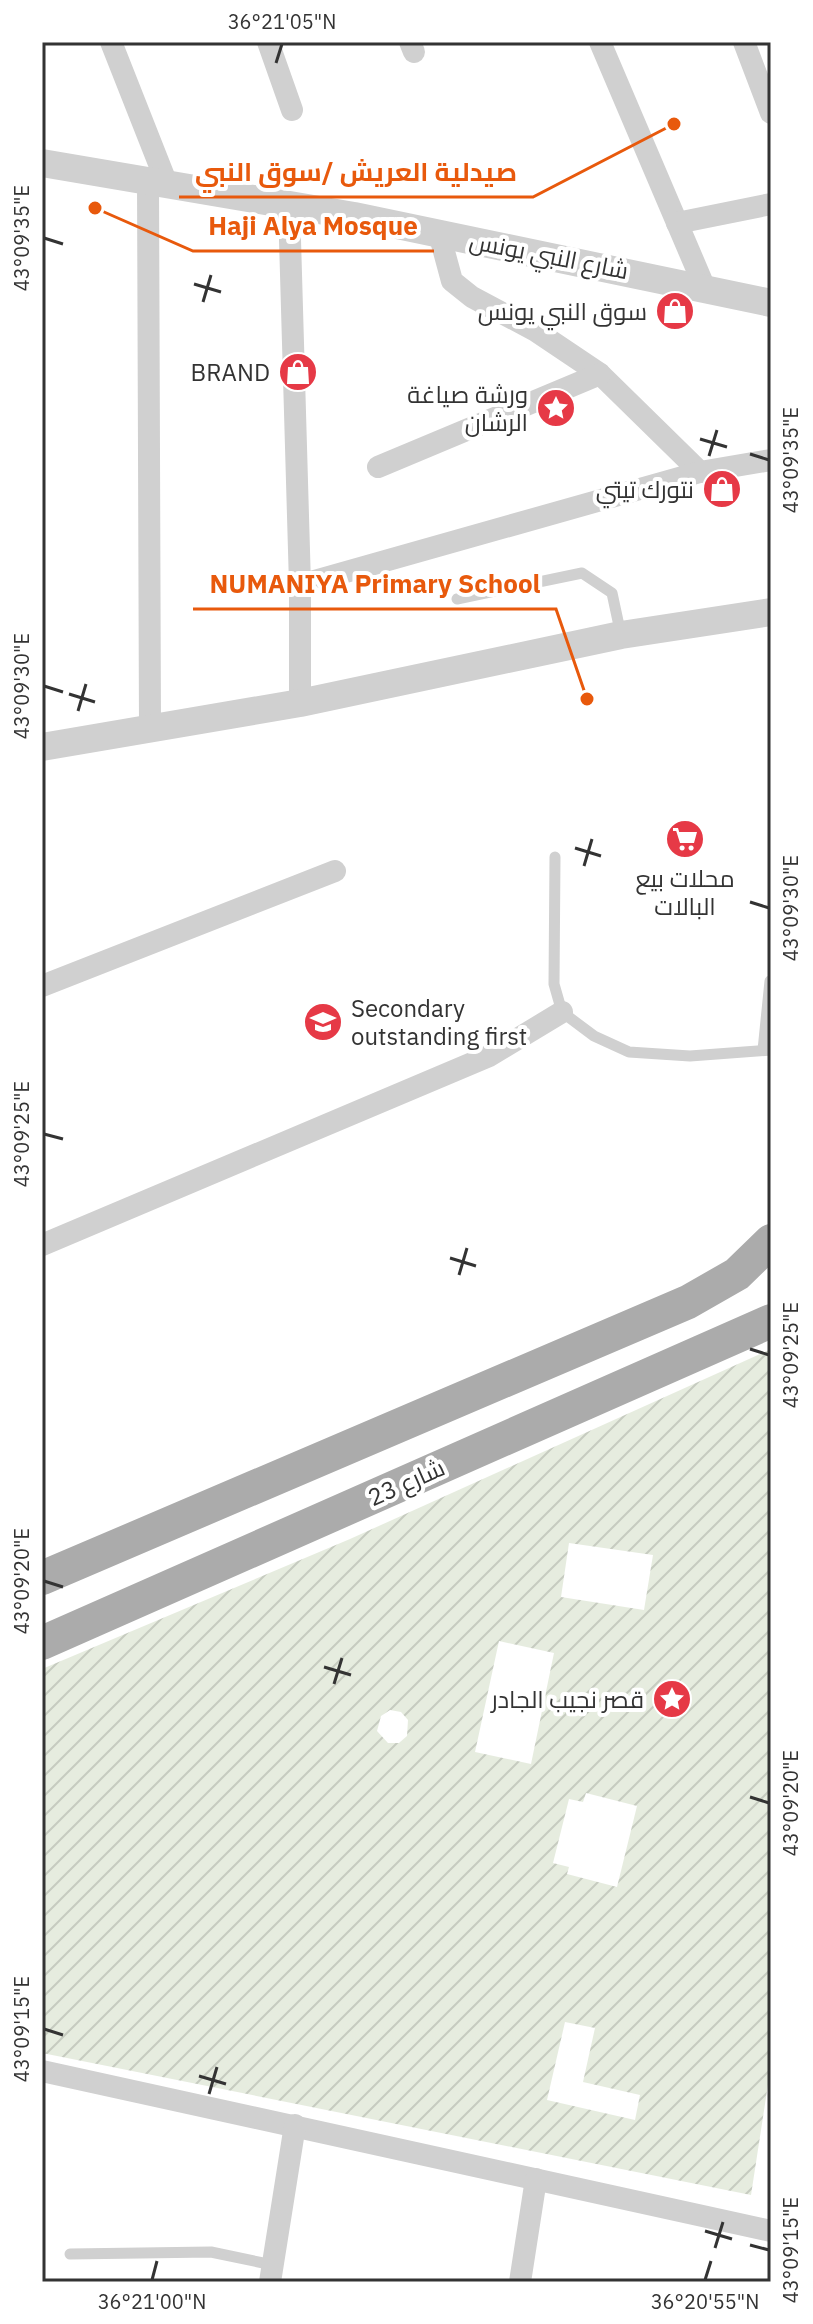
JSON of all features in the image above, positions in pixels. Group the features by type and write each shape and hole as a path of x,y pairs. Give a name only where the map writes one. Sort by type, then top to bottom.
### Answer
{"main road":[{"path":"42,1578 688,1302 737,1274 771,1241"},
{"name":"شارع 23","path":"42,1643 771,1321"}],"street":[{"path":"111,42 158,183 150,727"},
{"path":"268,42 292,110"},
{"path":"600,42 704,286"},
{"path":"744,42 771,113"},
{"name":"شارع النبي يونس","path":"44,158 158,183 439,233 704,286 771,303"},
{"path":"677,223 771,204"},
{"path":"289,205 300,585 300,703"},
{"path":"439,233 452,281 472,297 536,331 600,374 700,472"},
{"path":"378,467 600,374"},
{"path":"300,585 700,472 771,460"},
{"path":"42,747 300,703 621,635 771,612"},
{"path":"42,986 335,871"},
{"path":"44,1237 489,1056 562,1012"},
{"path":"42,2071 771,2231"},
{"path":"271,2273 295,2125"},
{"path":"520,2282 536,2179"}],"lane":[{"path":"457,599 582,573 612,593 621,635"},
{"path":"555,857 554,984 562,1012 594,1036 629,1052 690,1056 767,1050 770,981"},
{"path":"70,2254 211,2252 271,2273"}],"shaded area":[{"path":"771,1349 771,2065 751,2195 42,2053 42,1669 350,1539","holes":["569,1543 653,1555 644,1610 561,1597","499,1641 554,1653 531,1764 475,1752","390,1710 401,1712 408,1720 407,1736 399,1743 388,1743 377,1731 381,1716","586,1793 637,1806 617,1887 567,1874 569,1867 553,1863 569,1799 583,1802","565,2022 595,2028 583,2082 640,2095 635,2120 547,2100"]}],"place":[{"name":"صيدلية العريش /سوق النبي","path":"674,124"},
{"name":"Haji Alya Mosque","path":"95,208"},
{"name":"سوق النبي يونس","path":"675,311"},
{"name":"BRAND","path":"298,372"},
{"name":"ورشة صياغة الرشان","path":"556,408"},
{"name":"نتورك تيتي","path":"722,489"},
{"name":"NUMANIYA Primary School","path":"587,699"},
{"name":"محلات بيع البالات","path":"685,839"},
{"name":"Secondary outstanding first","path":"323,1022"},
{"name":"قصر نجيب الجادر","path":"672,1699"}]}
